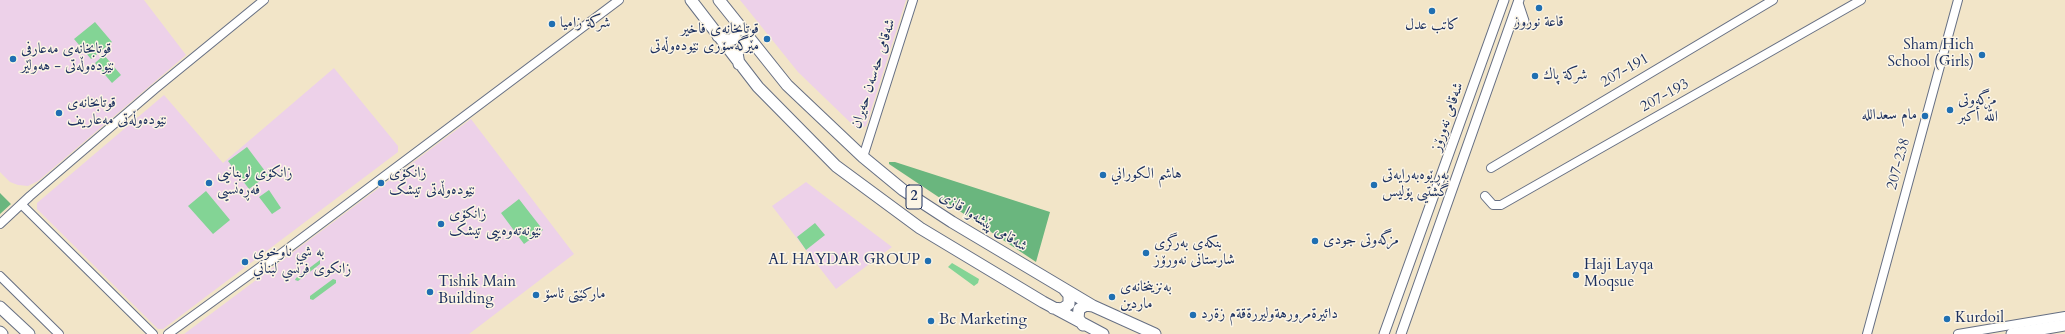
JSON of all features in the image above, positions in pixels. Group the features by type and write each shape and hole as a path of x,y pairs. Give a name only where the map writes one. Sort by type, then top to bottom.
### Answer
{"highway":[{"name":"2","path":"691,0 717,36 775,106 836,166 920,228 1053,308 1083,325 1103,334"},
{"name":"شەقامی پێشەوا قازی","path":"719,0 787,85 863,157 910,194 1093,306 1155,334"},
{"path":"717,36 723,40 733,39 740,30 737,23"},
{"path":"741,66 737,57 739,49 749,44 756,47"},
{"path":"1053,308 1062,309 1069,304 1069,296 1063,288"},
{"path":"1083,325 1078,318 1079,309 1084,305 1093,306"},
{"path":"0,307 28,334"},
{"path":"2012,334 2043,324 2065,325"}],"main road":[{"path":"1519,2 1524,20"},
{"name":"شەقامی نەورۆز","path":"1401,334 1519,2"},
{"name":"شەقامی نەورۆز","path":"1384,334 1406,261 1444,170 1500,3"},
{"path":"1435,167 1444,170"},
{"path":"1446,207 1456,202"}],"street":[{"path":"0,224 32,199 71,163 158,92 176,73 264,0"},
{"path":"168,334 264,265 271,256 452,120 472,109 619,0"},
{"name":"شەقامی حەسەن حەیران","path":"863,157 912,0"},
{"name":"207-191","path":"1491,168 1773,0"},
{"name":"207-193","path":"1485,196 1493,205 1501,205 1861,0"},
{"name":"207-238","path":"1867,334 1958,0"},
{"path":"24,204 153,334"},
{"path":"0,276 59,334"},
{"path":"1958,334 2043,324 2065,316"}],"shaded area":[{"name":"قوتابخانەی نێودەوڵەتی مەعاریف","path":"0,0 144,0 186,55 38,181 28,186 18,185 10,182 0,172"},
{"path":"740,0 906,0 866,126 859,129 856,128 798,72"},
{"name":"زانکۆی لوبنانیی فەڕەنسیی","path":"334,68 398,146 398,152 163,329 158,329 37,209 37,203 164,95 223,163"},
{"name":"زانکۆی نێونەتەوەییی تیشک","path":"471,119 574,254 469,334 184,334"},
{"path":"806,182 892,247 836,289 772,206"}],"green space":[{"path":"95,22 112,42 91,59 74,39"},
{"path":"104,55 121,75 112,83 95,63"},
{"path":"247,147 268,175 249,189 228,161"},
{"path":"889,162 895,162 1050,212 1036,262 889,164"},
{"path":"269,190 281,208 272,214 259,197"},
{"path":"206,191 230,220 213,234 188,206"},
{"path":"0,193 11,204 0,214"},
{"path":"519,199 543,230 524,244 501,213"},
{"path":"815,223 825,235 806,250 797,237"},
{"path":"320,260 320,264 298,281 295,280 296,278"},
{"path":"952,263 979,279 978,283 974,286 948,267"},
{"path":"333,279 336,280 336,283 313,300 310,299 310,296"}],"place":[{"name":"قاعة نوروز","path":"1539,8"},
{"name":"کاتب عدل","path":"1432,11"},
{"name":"شركة زاميا","path":"552,24"},
{"name":"قوتابخانەی فاخیر مێرگەسۆری نێودەوڵەتی","path":"767,39"},
{"name":"Sham Hich School (Girls)","path":"1982,55"},
{"name":"قوتابخانەی مەعارفی نێودەوڵەتی - هەولێر","path":"13,59"},
{"name":"شركة پاك","path":"1535,76"},
{"name":"مزگەوتی الله أكبر","path":"1950,110"},
{"name":"قوتابخانەی نێودەوڵەتی مەعاریف","path":"59,113"},
{"name":"مام سعدالله","path":"1925,116"},
{"name":"هاشم الكوراني","path":"1103,175"},
{"name":"زانکۆی لوبنانیی فەڕەنسیی","path":"209,183"},
{"name":"زانکۆی نێودەوڵەتی تیشک","path":"381,183"},
{"name":"بەڕێوەبەرایەتی گشتیی پۆلیس","path":"1374,185"},
{"name":"زانکۆی نێونەتەوەییی تیشک","path":"441,224"},
{"name":"مزگەوتی جودی","path":"1315,241"},
{"name":"بنکەی بەرگری شارستانی نەورۆز","path":"1146,253"},
{"name":"AL HAYDAR GROUP","path":"928,261"},
{"name":"به شي ناوخوى زانكوى فرنسي لبناني","path":"245,262"},
{"name":"Haji Layqa Moqsue","path":"1576,275"},
{"name":"Tishik Main Building","path":"430,292"},
{"name":"مارکێتی ئاسۆ","path":"536,295"},
{"name":"بەنزینخانەی ماردین","path":"1112,297"},
{"name":"دائيرةمرورهةوليررةقةم زةرد","path":"1193,315"},
{"name":"Kurdoil","path":"1947,319"},
{"name":"Bc Marketing","path":"931,321"}]}
